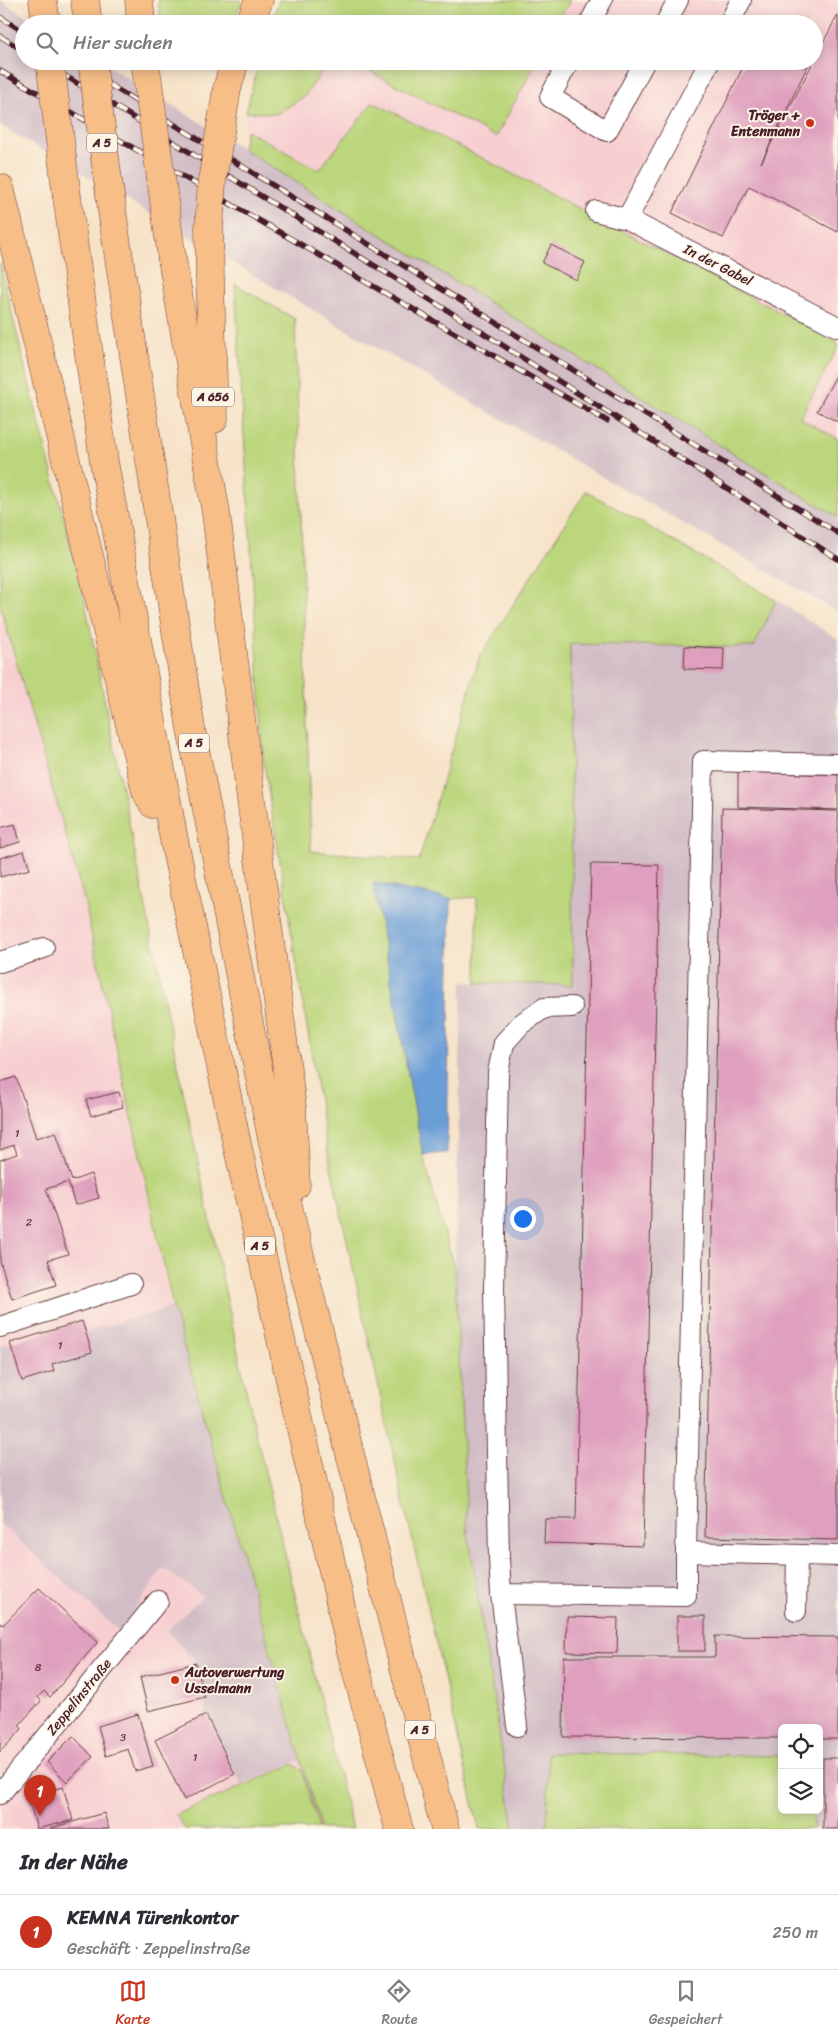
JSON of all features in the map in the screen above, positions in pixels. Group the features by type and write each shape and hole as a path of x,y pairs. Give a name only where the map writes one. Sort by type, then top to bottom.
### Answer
{"highway":[{"path":"43,0 45,15"},
{"path":"139,0 140,15"},
{"path":"253,15 259,0"},
{"name":"A 5","path":"51,70 104,462 174,840 237,1144 352,1651 399,1829"},
{"name":"A 5","path":"93,70 114,225 191,729 270,1124 300,1256 445,1829"},
{"path":"146,70 172,259 216,513 292,1107 300,1256"},
{"name":"A 656","path":"216,513 209,228 212,181 227,89 232,70"},
{"name":"A 5","path":"0,188 146,791 174,840"}],"street":[{"path":"594,15 602,0"},
{"path":"670,15 678,0"},
{"path":"734,15 741,0"},
{"path":"564,70 550,97 607,131 640,70"},
{"path":"627,218 705,70"},
{"name":"In der Gabel","path":"596,211 627,218 838,327"},
{"path":"501,1594 686,1596 703,761 838,764"},
{"path":"0,962 44,948"},
{"path":"517,1726 501,1594 499,1559 494,1289 498,1072 504,1044 521,1024 544,1008 572,1007"},
{"path":"0,1327 131,1284"},
{"path":"686,1552 838,1556"},
{"path":"796,1611 797,1555"},
{"name":"Zeppelinstraße","path":"0,1794 158,1601"}],"shaded area":[{"path":"0,0 24,15 15,15 15,70 115,70 838,517 838,612 360,338 0,125"},
{"path":"279,0 838,0 838,342 373,102 319,171 246,130 246,112 257,70 823,70 823,15 274,15"},
{"path":"838,347 838,439 800,418"},
{"path":"776,600 838,639 838,1829 510,1829 501,1746 467,1526 455,1272 462,982 573,985 570,644 753,647"},
{"path":"0,605 84,899 176,1330 321,1829 0,1829"},
{"path":"173,1307 300,1760 242,1784 206,1715 205,1697 196,1663 167,1631 203,1596 163,1568 120,1632 0,1523 0,1346 10,1343 22,1381 54,1371 52,1364 92,1352 86,1332"}],"green space":[{"path":"158,0 242,0 236,15 160,15"},
{"path":"279,0 570,0 562,15 274,15"},
{"path":"257,70 323,70 305,96 277,114 246,112"},
{"path":"367,70 532,70 496,137"},
{"path":"373,102 838,342 838,347 800,418 838,439 838,517 675,418 243,149 246,130 319,170"},
{"path":"0,263 84,597 170,1029 251,1414 352,1829 321,1829 300,1757 173,1307 84,899 0,605"},
{"path":"235,284 295,319 311,851 419,860 479,658 586,491 776,600 754,647 570,644 573,985 477,983 477,897 451,899 373,883 423,1155 455,1272 467,1526 514,1829 479,1829 404,1503 327,1149 264,765"},
{"path":"548,1753 778,1756 778,1814 813,1814 813,1829 547,1829"},
{"path":"293,1764 302,1770 319,1829 185,1829 176,1815"}],"water":[{"path":"373,883 451,899 447,1153 423,1155"}],"building":[{"path":"838,14 838,232 749,186 723,238 672,213 742,70 806,70 761,163 809,70 823,70 823,43"},
{"path":"551,245 585,262 576,280 542,263"},
{"path":"838,372 838,422 817,411"},
{"path":"685,646 724,648 723,670 684,669"},
{"path":"738,772 838,775 838,810 738,807"},
{"path":"722,808 838,811 838,1540 705,1537"},
{"path":"15,824 20,842 0,848 0,828"},
{"path":"24,851 30,869 0,877 0,858"},
{"path":"591,864 659,865 643,1546 544,1543 545,1519 576,1519"},
{"path":"16,1077 36,1138 56,1132 72,1181 91,1174 99,1198 75,1205 68,1182 46,1189 68,1254 48,1260 56,1285 12,1299 0,1261 0,1160 17,1154 14,1145 0,1150 0,1082"},
{"path":"119,1092 123,1107 91,1116 86,1100"},
{"path":"82,1321 92,1352 52,1364 54,1371 22,1381 10,1343"},
{"path":"39,1588 98,1642 50,1697 44,1691 38,1697 41,1701 19,1725 22,1729 0,1752 0,1623 3,1625"},
{"path":"677,1616 705,1616 705,1651 677,1651"},
{"path":"567,1617 618,1618 617,1653 566,1652"},
{"path":"715,1636 838,1637 838,1739 823,1739 823,1724 778,1724 778,1738 563,1737 564,1657 715,1657"},
{"path":"196,1663 205,1697 148,1711 140,1677"},
{"path":"138,1714 153,1766 135,1771 128,1749 106,1756 98,1726"},
{"path":"206,1715 235,1774 184,1800 155,1740"},
{"path":"73,1736 93,1757 67,1782 47,1762"},
{"path":"823,1758 838,1758 838,1829 823,1829"},
{"path":"63,1787 73,1820 37,1829 28,1797"},
{"path":"104,1813 109,1829 51,1829 51,1828"}],"railway":[{"path":"0,17 15,26"},
{"path":"0,36 15,45"},
{"path":"56,70 455,315 838,559"},
{"path":"86,70 838,533"},
{"path":"0,71 607,421"}],"place":[{"name":"Tröger + Entenmann","path":"810,123"},
{"name":"Autoverwertung Usselmann","path":"175,1680"},
{"name":"KEMNA Türenkontor","path":"40,1816"}]}
